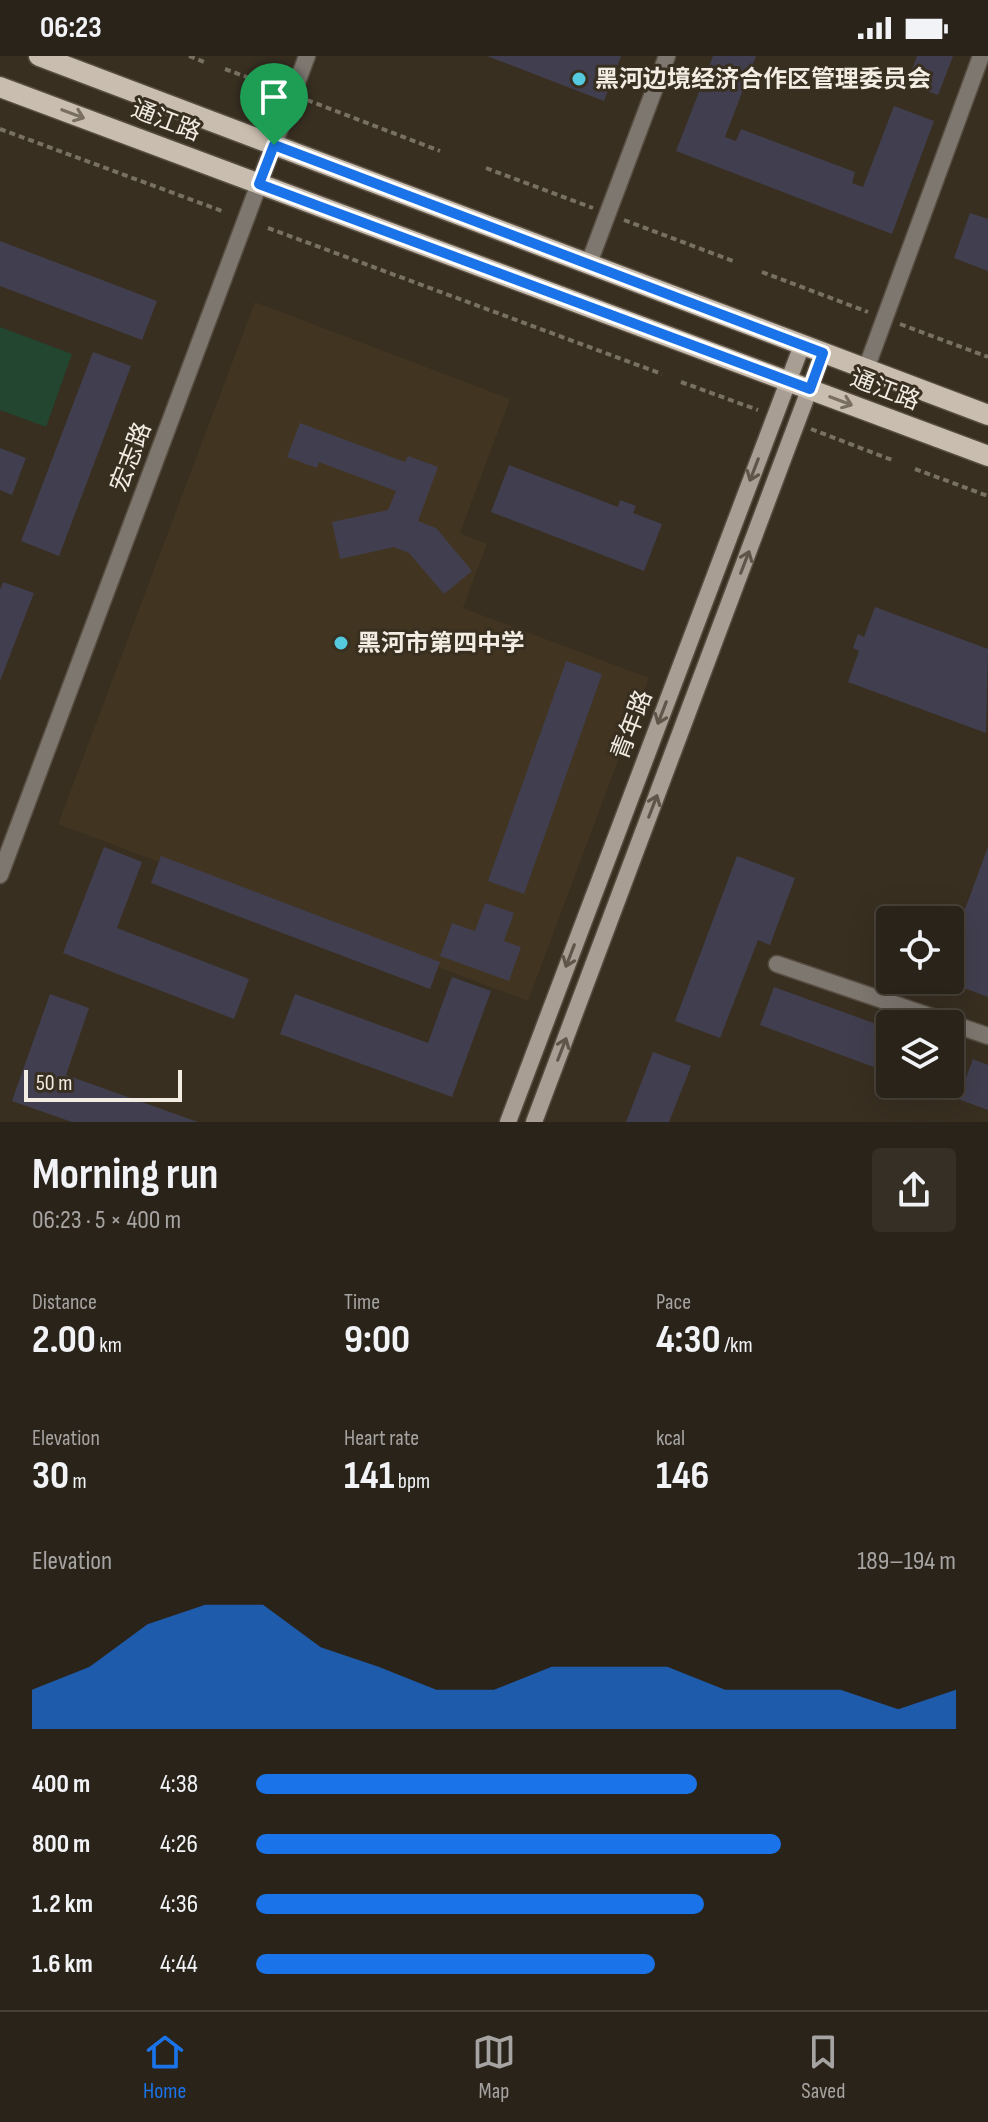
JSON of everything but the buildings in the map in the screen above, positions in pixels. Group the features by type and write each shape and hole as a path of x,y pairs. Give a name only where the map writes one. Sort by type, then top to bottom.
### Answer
{"main road":[{"name":"通江路","path":"39,56 988,415"},
{"name":"通江路","path":"0,87 988,456"}],"street":[{"name":"宏志路","path":"0,875 307,56"},
{"path":"589,263 667,56"},
{"path":"866,369 981,56"},
{"name":"青年路","path":"508,1122 802,345"},
{"name":"青年路","path":"534,1122 823,353"},
{"path":"777,964 988,1036"}],"path":[{"path":"189,56 204,62"},
{"path":"225,69 271,86"},
{"path":"305,99 440,151"},
{"path":"0,129 222,211"},
{"path":"486,168 601,211"},
{"path":"618,218 733,261"},
{"path":"268,228 662,374"},
{"path":"762,272 879,316"},
{"path":"891,320 988,357"},
{"path":"915,469 988,496"}],"shaded area":[{"name":"黑河市第四中学","path":"255,302 510,399 460,533 487,544 463,608 649,678 528,1001 58,824"}],"green space":[{"path":"0,327 72,354 46,427 0,410"}],"place":[{"name":"黑河边境经济合作区管理委员会","path":"579,79"},
{"name":"黑河市第四中学","path":"341,643"}],"route":[{"path":"274,145 823,353 810,389 259,184 274,145"}]}
